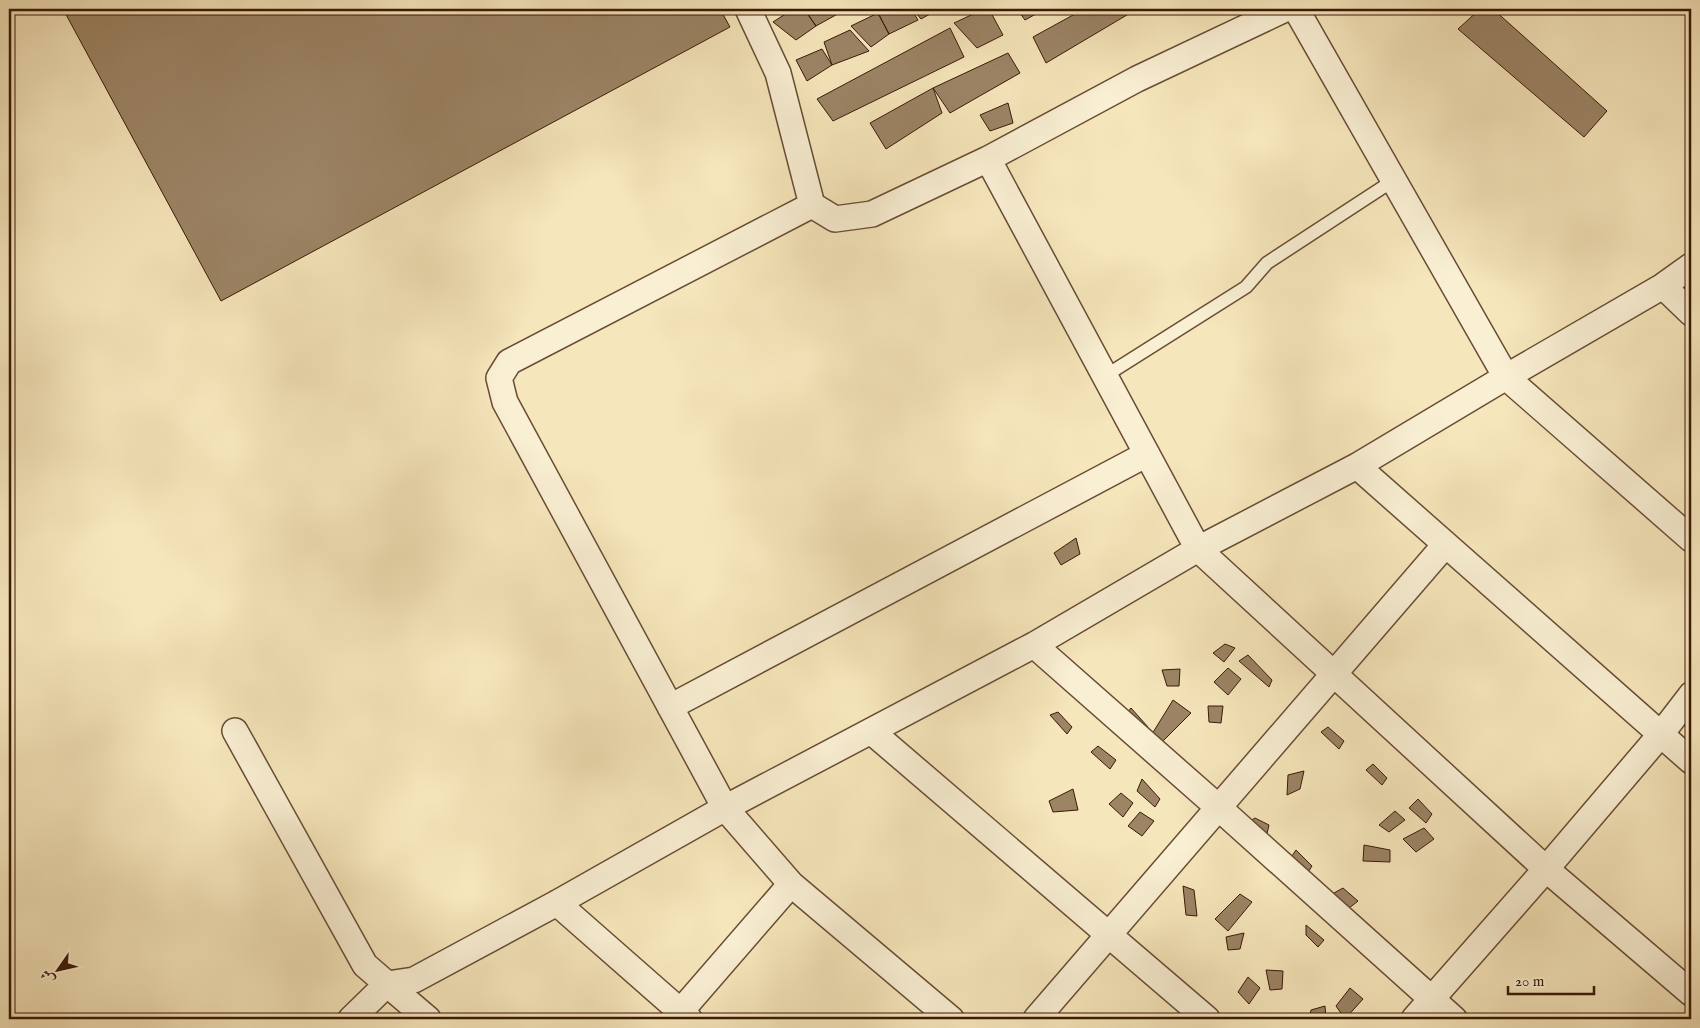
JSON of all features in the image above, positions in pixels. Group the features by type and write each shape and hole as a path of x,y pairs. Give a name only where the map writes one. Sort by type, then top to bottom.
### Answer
{"street":[{"path":"748,9 778,73 812,205 835,219 872,214 988,159 1137,79 1285,9"},
{"path":"1296,9 1506,377 1691,539"},
{"path":"988,159 1198,549 1546,869 1691,993"},
{"path":"812,205 509,362 499,378 505,402 725,808 791,884 951,1019"},
{"path":"351,1019 387,984 414,980 557,903 725,808 1034,645 1198,549 1357,466 1663,286 1691,266"},
{"path":"1663,286 1691,313"},
{"path":"670,708 1147,454"},
{"path":"1357,466 1691,761"},
{"path":"1036,1019 1445,544"},
{"path":"1034,645 1454,1019"},
{"path":"1414,1019 1546,869 1661,734 1691,695"},
{"path":"235,731 366,965 428,1019"},
{"path":"872,732 1207,1019"},
{"path":"557,903 681,1017 791,884"}],"lane":[{"path":"1105,376 1246,287 1267,263 1394,180"}],"building":[{"path":"63,9 720,9 730,27 221,301"},
{"path":"793,9 804,9 816,26 796,40 773,22"},
{"path":"804,9 841,9 843,11 816,26"},
{"path":"887,9 911,9 918,20 889,34 878,13"},
{"path":"913,9 939,9 921,19"},
{"path":"984,9 989,9 1003,35 977,48 954,23"},
{"path":"1017,9 1045,9 1025,20"},
{"path":"1084,9 1137,9 1046,63 1033,37"},
{"path":"1480,9 1493,9 1607,111 1584,137 1458,29"},
{"path":"878,13 889,34 871,47 851,26"},
{"path":"950,28 964,57 833,121 817,99"},
{"path":"850,30 869,51 832,65 824,42"},
{"path":"822,49 832,65 807,81 796,60"},
{"path":"1008,53 1020,73 950,113 933,88"},
{"path":"933,88 942,113 886,149 870,123"},
{"path":"1008,103 1013,123 990,131 980,115"},
{"path":"1076,538 1080,554 1061,565 1054,553"},
{"path":"1225,644 1235,648 1224,662 1213,653"},
{"path":"1248,655 1272,680 1269,687 1239,661"},
{"path":"1228,668 1241,679 1228,695 1214,682"},
{"path":"1180,669 1179,686 1167,686 1162,670"},
{"path":"1173,700 1191,713 1161,743 1152,734"},
{"path":"1208,706 1223,706 1221,723 1209,722"},
{"path":"1131,708 1148,727 1143,735 1126,714"},
{"path":"1058,712 1072,727 1067,734 1050,715"},
{"path":"1328,727 1344,741 1339,749 1321,732"},
{"path":"1098,746 1116,760 1110,769 1091,752"},
{"path":"1373,764 1387,778 1382,785 1366,770"},
{"path":"1304,771 1300,789 1287,795 1288,775"},
{"path":"1142,779 1160,799 1155,807 1137,791"},
{"path":"1073,789 1078,810 1053,812 1049,801"},
{"path":"1121,793 1133,803 1123,817 1109,804"},
{"path":"1418,799 1432,814 1426,823 1409,808"},
{"path":"1395,811 1405,820 1389,832 1379,825"},
{"path":"1140,812 1154,821 1142,836 1128,826"},
{"path":"1255,818 1269,825 1266,838 1247,823"},
{"path":"1424,828 1434,839 1416,852 1403,839"},
{"path":"1364,845 1390,850 1390,862 1363,861"},
{"path":"1296,850 1312,866 1307,874 1292,856"},
{"path":"1183,886 1194,890 1197,916 1186,915"},
{"path":"1343,888 1358,901 1348,909 1334,893"},
{"path":"1240,894 1252,902 1228,931 1215,919"},
{"path":"1306,925 1324,940 1318,947 1306,935"},
{"path":"1244,933 1240,949 1228,950 1226,937"},
{"path":"1266,970 1283,971 1282,989 1270,990"},
{"path":"1248,977 1260,988 1249,1004 1238,992"},
{"path":"1350,988 1363,999 1345,1019 1336,1006"},
{"path":"1325,1006 1326,1019 1309,1019 1311,1010"}]}
